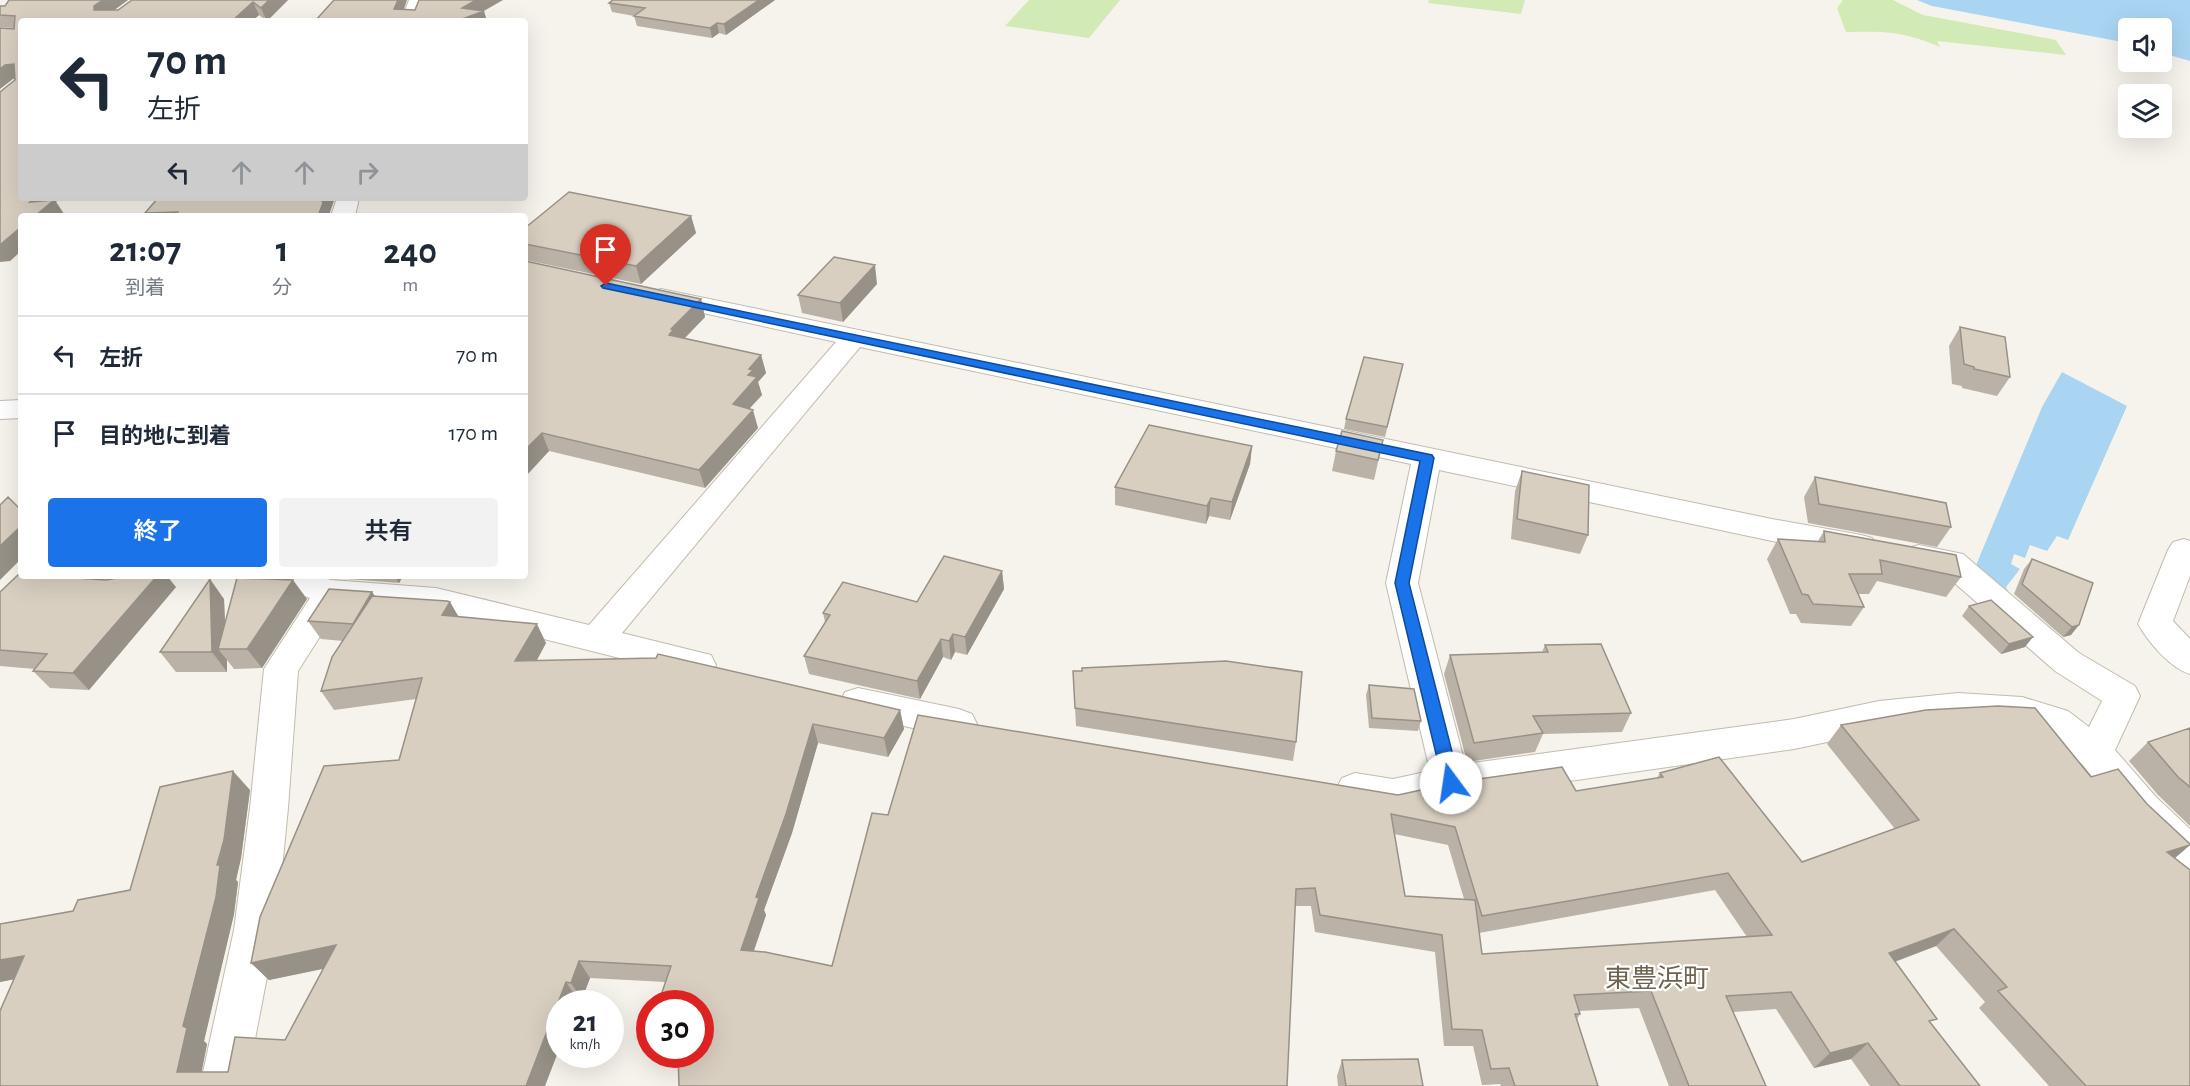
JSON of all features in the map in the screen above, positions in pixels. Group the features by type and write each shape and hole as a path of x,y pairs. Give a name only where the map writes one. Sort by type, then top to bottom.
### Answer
{"street":[{"path":"411,18 418,0"},
{"path":"640,293 1772,530 1952,562 2067,662 2122,696 2095,753"},
{"path":"594,641 854,337"},
{"path":"0,410 18,409"},
{"path":"1427,458 1402,583 1451,783"},
{"path":"2190,553 2184,550 2155,624 2190,661"},
{"path":"289,579 331,592 436,600 594,641 729,672"},
{"path":"223,1086 255,930 282,669 331,592"},
{"path":"830,696 995,730"},
{"path":"1324,784 1393,795 1451,783 1794,734 1879,716 1958,707 2022,711 2055,721 2095,753 2142,809 2190,854"}],"green space":[{"path":"1029,0 1120,0 1089,38 1005,26"},
{"path":"1429,0 1525,0 1521,14 1428,3"},
{"path":"1843,0 1893,0 1923,15 2056,40 2066,55 1937,41 1940,47 1894,33 1846,32 1837,8"}],"water":[{"path":"1917,0 2190,0 2190,61 2172,56 2172,18 2118,18 2118,41 1932,6"},
{"path":"2062,372 2127,406 2068,540 2057,536 2047,551 2030,545 2025,558 2014,554 2011,564 2020,569 2006,587 2010,596 1974,570 2042,407"}],"building":[{"path":"9,0 103,0 94,6 94,10 118,10 132,0 269,0 261,8 253,2 235,18 18,18 18,201 53,201 39,213 18,213 18,230 0,245 0,92 15,80 14,64 5,65 0,69 0,28 14,29 15,16 0,15 0,6 5,6"},
{"path":"334,0 398,0 394,9 415,10 419,0 476,0 462,8 484,11 465,18 318,18"},
{"path":"613,0 759,0 724,24 717,23 710,28 634,16 645,8 609,3"},
{"path":"569,192 691,216 636,266 528,245 528,226"},
{"path":"155,201 322,201 323,203 319,213 145,213"},
{"path":"834,257 875,265 840,303 798,295"},
{"path":"528,262 701,299 671,329 673,330 669,335 761,355 749,369 753,370 748,375 757,377 733,404 753,410 699,470 542,433 528,447"},
{"path":"1960,327 2005,337 2010,377 1974,369 1964,364"},
{"path":"1364,357 1403,364 1387,427 1346,419"},
{"path":"1149,425 1252,446 1232,502 1211,498 1207,506 1115,487"},
{"path":"1342,431 1383,440 1378,460 1336,451"},
{"path":"1522,471 1589,485 1588,535 1517,519"},
{"path":"1815,477 1946,503 1951,527 1819,504"},
{"path":"8,497 18,507 18,529 0,546 0,505"},
{"path":"1824,531 1956,555 1961,577 1880,560 1882,574 1849,574 1864,607 1813,604 1808,595 1802,594 1778,539 1825,542"},
{"path":"944,556 1002,571 965,637 953,634 949,641 941,639 917,681 804,656 830,615 823,613 843,582 917,602"},
{"path":"2032,559 2093,583 2079,625 2072,627 2022,584"},
{"path":"18,575 18,579 154,579 73,673 33,671 47,654 0,650 0,592"},
{"path":"210,579 212,652 160,652"},
{"path":"237,579 293,580 247,649 218,649"},
{"path":"329,589 372,592 353,624 308,621"},
{"path":"372,596 447,601 450,602 442,615 537,624 515,661 656,658 658,654 900,710 884,738 813,724 741,950 765,952 832,966 872,813 888,815 918,715 1398,795 1458,782 1562,767 1576,791 1663,777 1660,773 1719,757 1802,862 1919,820 1841,725 1926,710 1998,706 2035,708 2091,777 2118,769 2147,804 2190,844 2167,852 2190,870 2190,1086 2086,1086 1998,991 2007,987 1954,929 1889,953 1937,1019 1929,1021 1980,1086 1900,1086 1868,1043 1830,1053 1791,992 1726,996 1766,1086 1689,1086 1651,991 1574,995 1580,1014 1575,1014 1598,1086 1515,1086 1509,1068 1491,1069 1482,1030 1452,1029 1442,935 1320,915 1315,888 1296,889 1287,1086 679,1086 678,1068 714,1068 714,990 663,990 671,966 579,961 571,983 566,982 563,990 546,990 546,1034 526,1086 0,1086 0,1011 24,956 0,960 0,924 73,911 78,900 130,890 160,787 233,771 224,840 217,865 220,865 216,897 183,1026 187,1028 177,1072 228,1072 235,1037 285,1040 336,945 251,963 260,917 324,766 399,760 422,678 321,691 332,657","holes":["1391,814 1455,827 1482,916 1728,873 1772,935 1482,954 1475,900 1405,896"]},
{"path":"1991,600 2033,637 2009,644 1969,606"},
{"path":"1601,644 1631,713 1533,716 1543,733 1474,743 1450,655 1548,652 1545,645"},
{"path":"1226,661 1302,672 1296,742 1075,708 1073,671 1082,671 1082,668"},
{"path":"1369,685 1414,689 1421,721 1372,718"},
{"path":"2190,728 2190,787 2178,777 2148,742"},
{"path":"1418,1059 1423,1086 1346,1086 1342,1060"}],"district":[{"name":"東豊浜町","path":"1657,979"}],"route":[{"path":"606,286 1427,458 1402,583 1451,783"}]}
